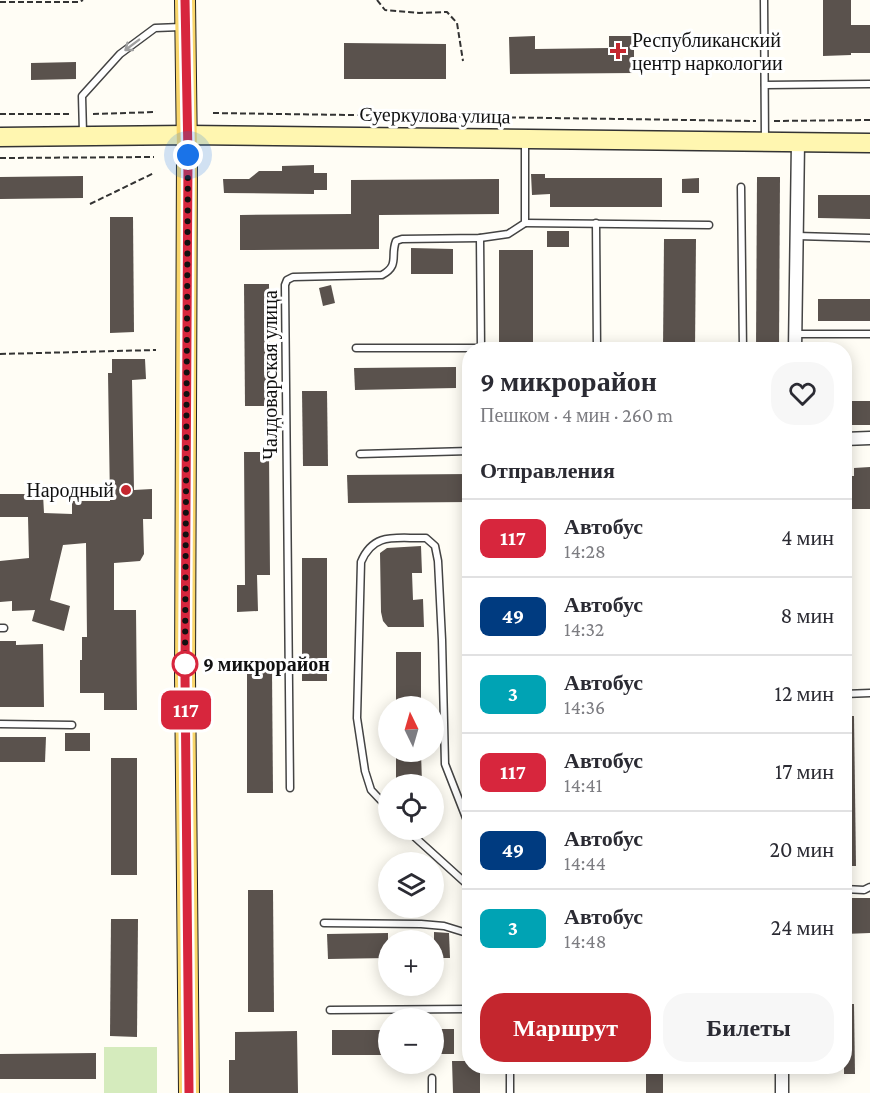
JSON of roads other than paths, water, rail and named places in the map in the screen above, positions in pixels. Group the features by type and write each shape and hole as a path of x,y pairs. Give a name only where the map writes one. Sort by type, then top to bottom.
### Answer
{"main road":[{"path":"185,0 187,135 185,675 189,1093"}],"street":[{"name":"Суеркулова улица","path":"0,137 187,135 870,143"},
{"path":"795,342 798,142"},
{"path":"852,439 870,438"},
{"path":"782,1074 782,1093"}],"lane":[{"path":"764,0 765,142"},
{"path":"83,136 82,96 120,54 155,28 185,27"},
{"path":"765,86 870,84"},
{"path":"525,139 525,223 709,225"},
{"path":"741,187 743,342"},
{"name":"Чалдоварская улица","path":"290,788 285,285 287,280 293,277 382,275 390,270 394,262 394,247 396,242 402,239 480,238 508,234 525,223"},
{"path":"596,224 597,342"},
{"path":"797,236 870,238"},
{"path":"480,238 481,342"},
{"path":"795,334 870,334"},
{"path":"356,348 462,349"},
{"path":"360,454 462,451"},
{"path":"378,797 371,790 365,771 357,718 361,562 373,543 384,539 426,538 435,546 438,561 445,764 462,808"},
{"path":"852,694 870,693"},
{"path":"0,724 72,724"},
{"path":"418,840 462,880"},
{"path":"852,889 864,890 870,887"},
{"path":"324,923 421,924 444,926 462,932"},
{"path":"330,1010 462,1009"},
{"path":"510,1074 510,1093"},
{"path":"432,1078 432,1093"}],"place":[{"name":"Республиканский центр наркологии","path":"618,51"},
{"name":"Народный","path":"126,490"},
{"name":"9 микрорайон","path":"185,664"}]}
